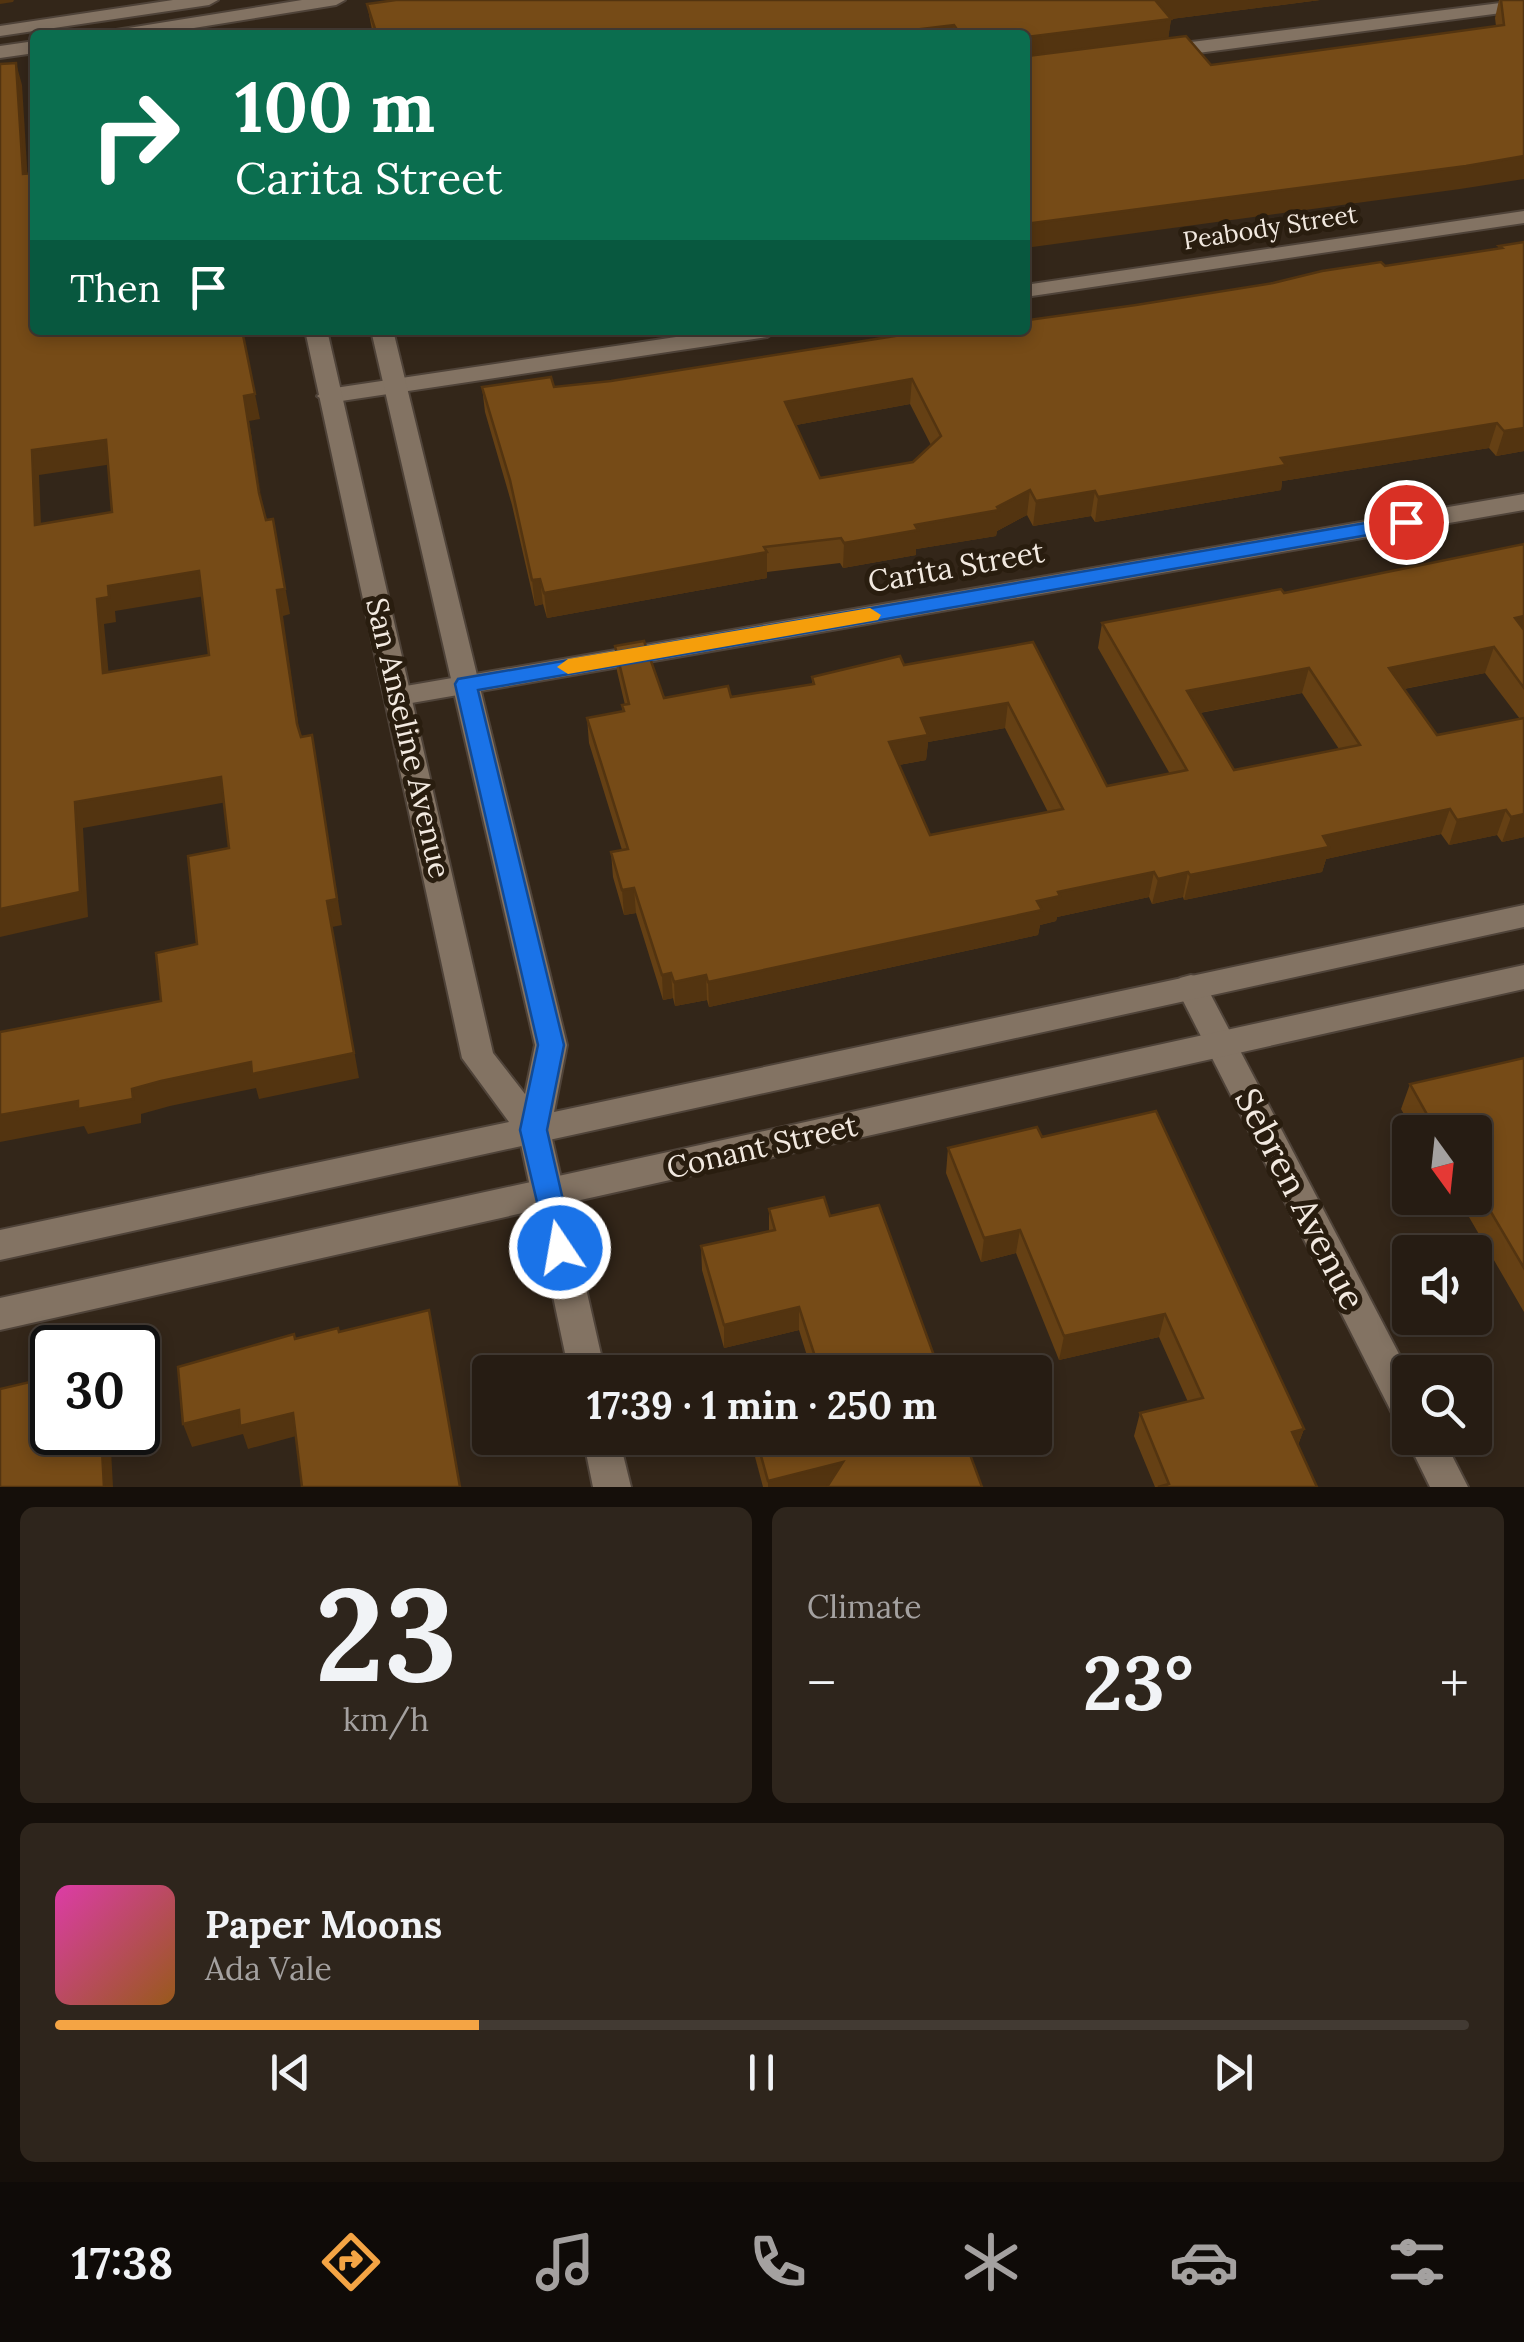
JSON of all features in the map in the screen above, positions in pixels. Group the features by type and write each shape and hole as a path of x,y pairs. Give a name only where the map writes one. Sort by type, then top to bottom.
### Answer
{"street":[{"path":"0,31 209,0"},
{"path":"139,30 240,8 336,0"},
{"path":"280,4 291,30"},
{"path":"1140,54 1524,5"},
{"path":"0,52 30,48"},
{"name":"Peabody Street","path":"1030,290 1524,216"},
{"name":"San Anseline Avenue","path":"317,335 478,1058 534,1130"},
{"name":"San Anseline Avenue","path":"383,335 551,1045 534,1130 583,1355"},
{"path":"328,396 734,335"},
{"name":"Carita Street","path":"400,696 1524,502"},
{"path":"0,1245 1524,916"},
{"name":"Conant Street","path":"0,1314 1524,977"},
{"name":"Sebren Avenue","path":"1191,988 1392,1376"},
{"path":"605,1455 612,1487"},
{"path":"1433,1455 1450,1487"}],"building":[{"path":"396,0 1155,0 1171,19 1030,37 1030,30 958,30 954,25 912,30 375,30 367,4"},
{"path":"1501,0 1524,0 1524,156 1030,223 1030,56 1186,36 1211,65 1504,25"},
{"path":"16,63 23,174 30,173 30,335 243,335 255,394 244,396 259,493 266,520 273,519 285,589 277,590 297,724 301,737 312,735 337,899 327,901 354,1053 252,1074 251,1062 132,1089 133,1099 78,1109 78,1101 0,1115 0,1032 161,1001 156,953 197,944 188,856 229,848 221,777 75,802 80,892 0,909 0,64","holes":["106,440 112,512 35,525 32,450","199,571 209,655 103,673 97,599 109,597 108,586"]},
{"path":"1524,242 1524,428 1504,431 1497,423 1281,458 1286,465 1098,497 1095,491 1036,501 1030,490 997,507 999,510 915,525 918,530 844,543 841,538 764,547 767,552 544,593 540,579 532,580 510,480 482,387 551,377 554,387 611,381 901,335 1030,335 1030,320 1273,283 1381,262 1385,266 1502,248 1499,246","holes":["912,379 941,436 913,462 820,478 785,402"]},
{"path":"1524,544 1524,616 1515,618 1524,630 1524,688 1494,647 1389,668 1437,735 1524,718 1524,814 1511,817 1506,810 1457,820 1450,809 1323,836 1329,847 1190,875 1188,872 1158,879 1154,872 1058,892 1060,896 1037,901 1042,910 708,982 706,975 674,982 671,973 662,975 634,888 622,890 611,852 628,849 587,718 624,711 622,705 629,704 615,646 644,641 664,698 728,686 731,697 814,684 812,677 900,656 904,665 1033,642 1107,786 1187,770 1102,623 1281,589 1284,593","holes":["1309,668 1360,745 1234,770 1187,691","1008,703 1063,809 930,835 889,742 928,735 921,718"]},
{"path":"1524,1058 1524,1268 1492,1214 1492,1115 1427,1115 1410,1084"},
{"path":"1156,1111 1304,1429 1292,1432 1317,1487 1158,1487 1169,1484 1140,1413 1203,1398 1165,1314 1064,1336 1020,1230 984,1238 948,1148 1037,1127 1042,1137"},
{"path":"824,1197 830,1216 879,1205 934,1355 815,1355 799,1307 724,1325 701,1246 775,1230 769,1209"},
{"path":"429,1310 460,1487 302,1487 293,1413 240,1426 239,1410 183,1424 178,1367 294,1334 295,1339 338,1328 339,1332"},
{"path":"30,1382 30,1455 102,1455 104,1487 0,1487 0,1389"},
{"path":"761,1455 970,1455 982,1487 827,1487 843,1462 768,1481"}],"slow traffic":[{"path":"568,667 870,615"}],"route":[{"path":"560,1248 534,1130 551,1045 466,684 1406,522"}]}
